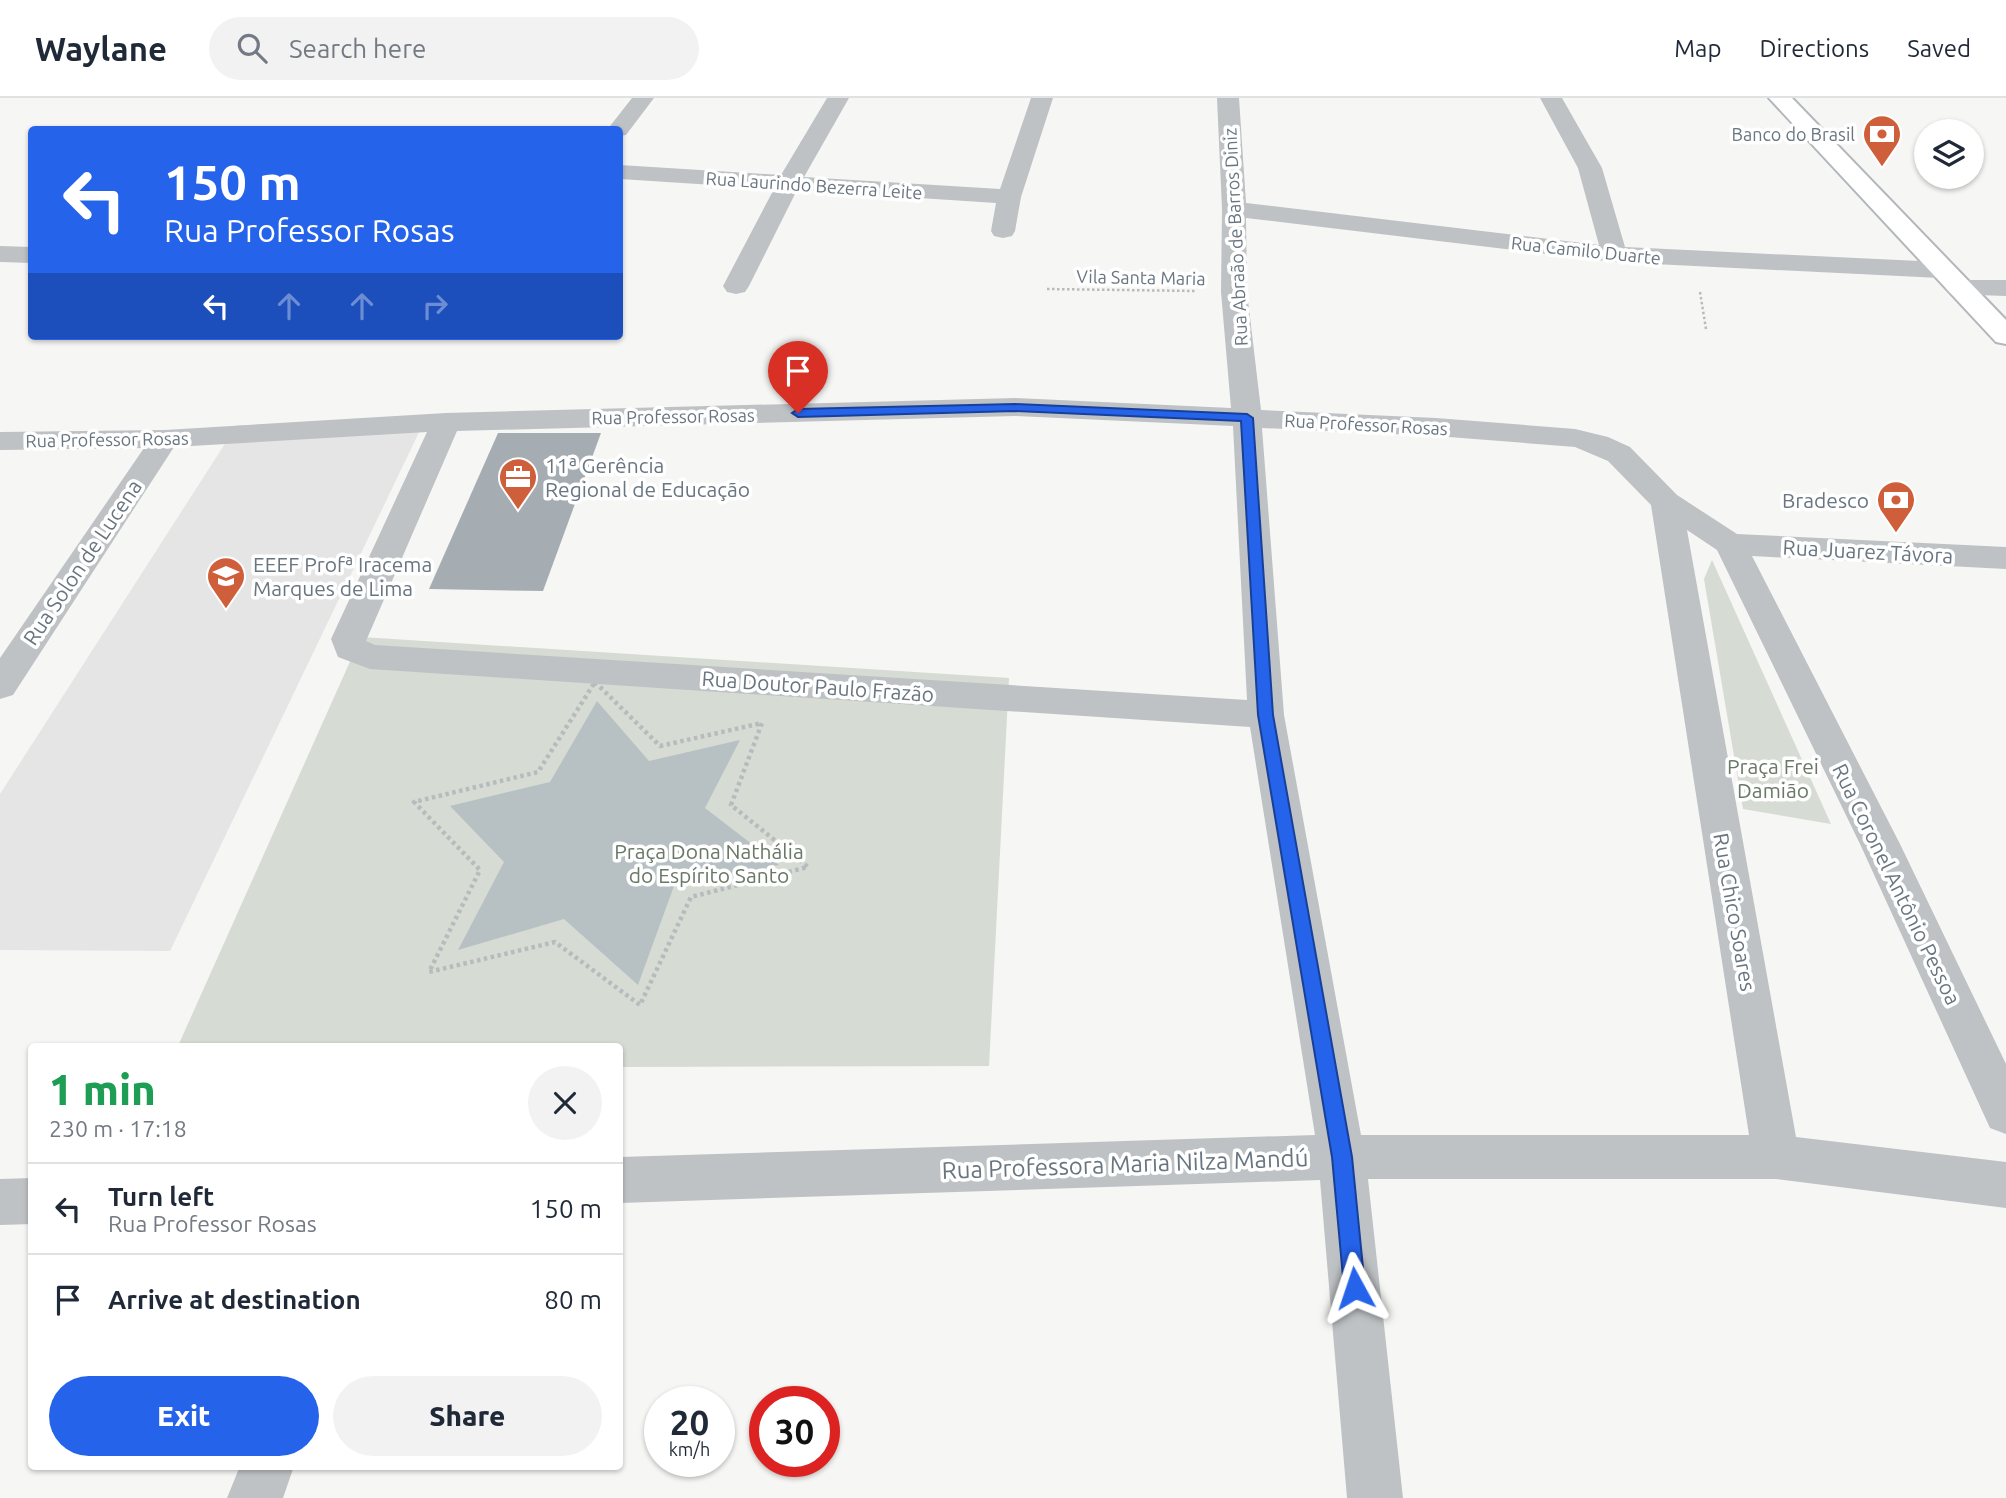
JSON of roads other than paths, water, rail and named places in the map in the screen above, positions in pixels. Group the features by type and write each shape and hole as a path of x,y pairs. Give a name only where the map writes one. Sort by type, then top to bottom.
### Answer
{"main road":[{"path":"1780,98 1949,279 2002,327"}],"street":[{"path":"621,126 643,98"},
{"path":"736,286 788,184 838,98"},
{"path":"1003,231 1009,197 1042,98"},
{"name":"Rua Abraão de Barros Diniz","path":"1228,98 1234,209 1234,292 1247,418 1266,715 1342,1157 1375,1498"},
{"path":"1551,98 1590,168 1614,254"},
{"name":"Rua Laurindo Bezerra Leite","path":"623,172 1009,197"},
{"name":"Rua Camilo Duarte","path":"1234,209 1614,254 1949,279 2006,288"},
{"path":"0,254 28,255"},
{"name":"Rua Professor Rosas","path":"0,441 165,439 446,422 1015,407 1436,427 1575,438 1597,443 1619,454 1666,502 1730,544"},
{"name":"Rua Doutor Paulo Frazão","path":"446,422 348,639 350,648 370,657 1266,715"},
{"name":"Rua Solon de Lucena","path":"0,686 165,439"},
{"name":"Rua Chico Soares","path":"1666,502 1776,1157"},
{"name":"Rua Juarez Távora","path":"1730,544 2006,558"},
{"name":"Rua Coronel Antônio Pessoa","path":"1730,544 1880,844 2006,1113"},
{"name":"Rua Professora Maria Nilza Mandú","path":"623,1180 1342,1157 1776,1157 2006,1185"},
{"path":"0,1202 28,1201"},
{"path":"255,1498 266,1470"}],"place":[{"name":"Banco do Brasil","path":"1882,168"},
{"name":"11ª Gerência Regional de Educação","path":"518,511"},
{"name":"Bradesco","path":"1896,534"},
{"name":"EEEF Profª Iracema Marques de Lima","path":"226,610"}],"park label":[{"name":"Praça Frei Damião","path":"1773,778"},
{"name":"Praça Dona Nathália do Espírito Santo","path":"709,863"}]}
